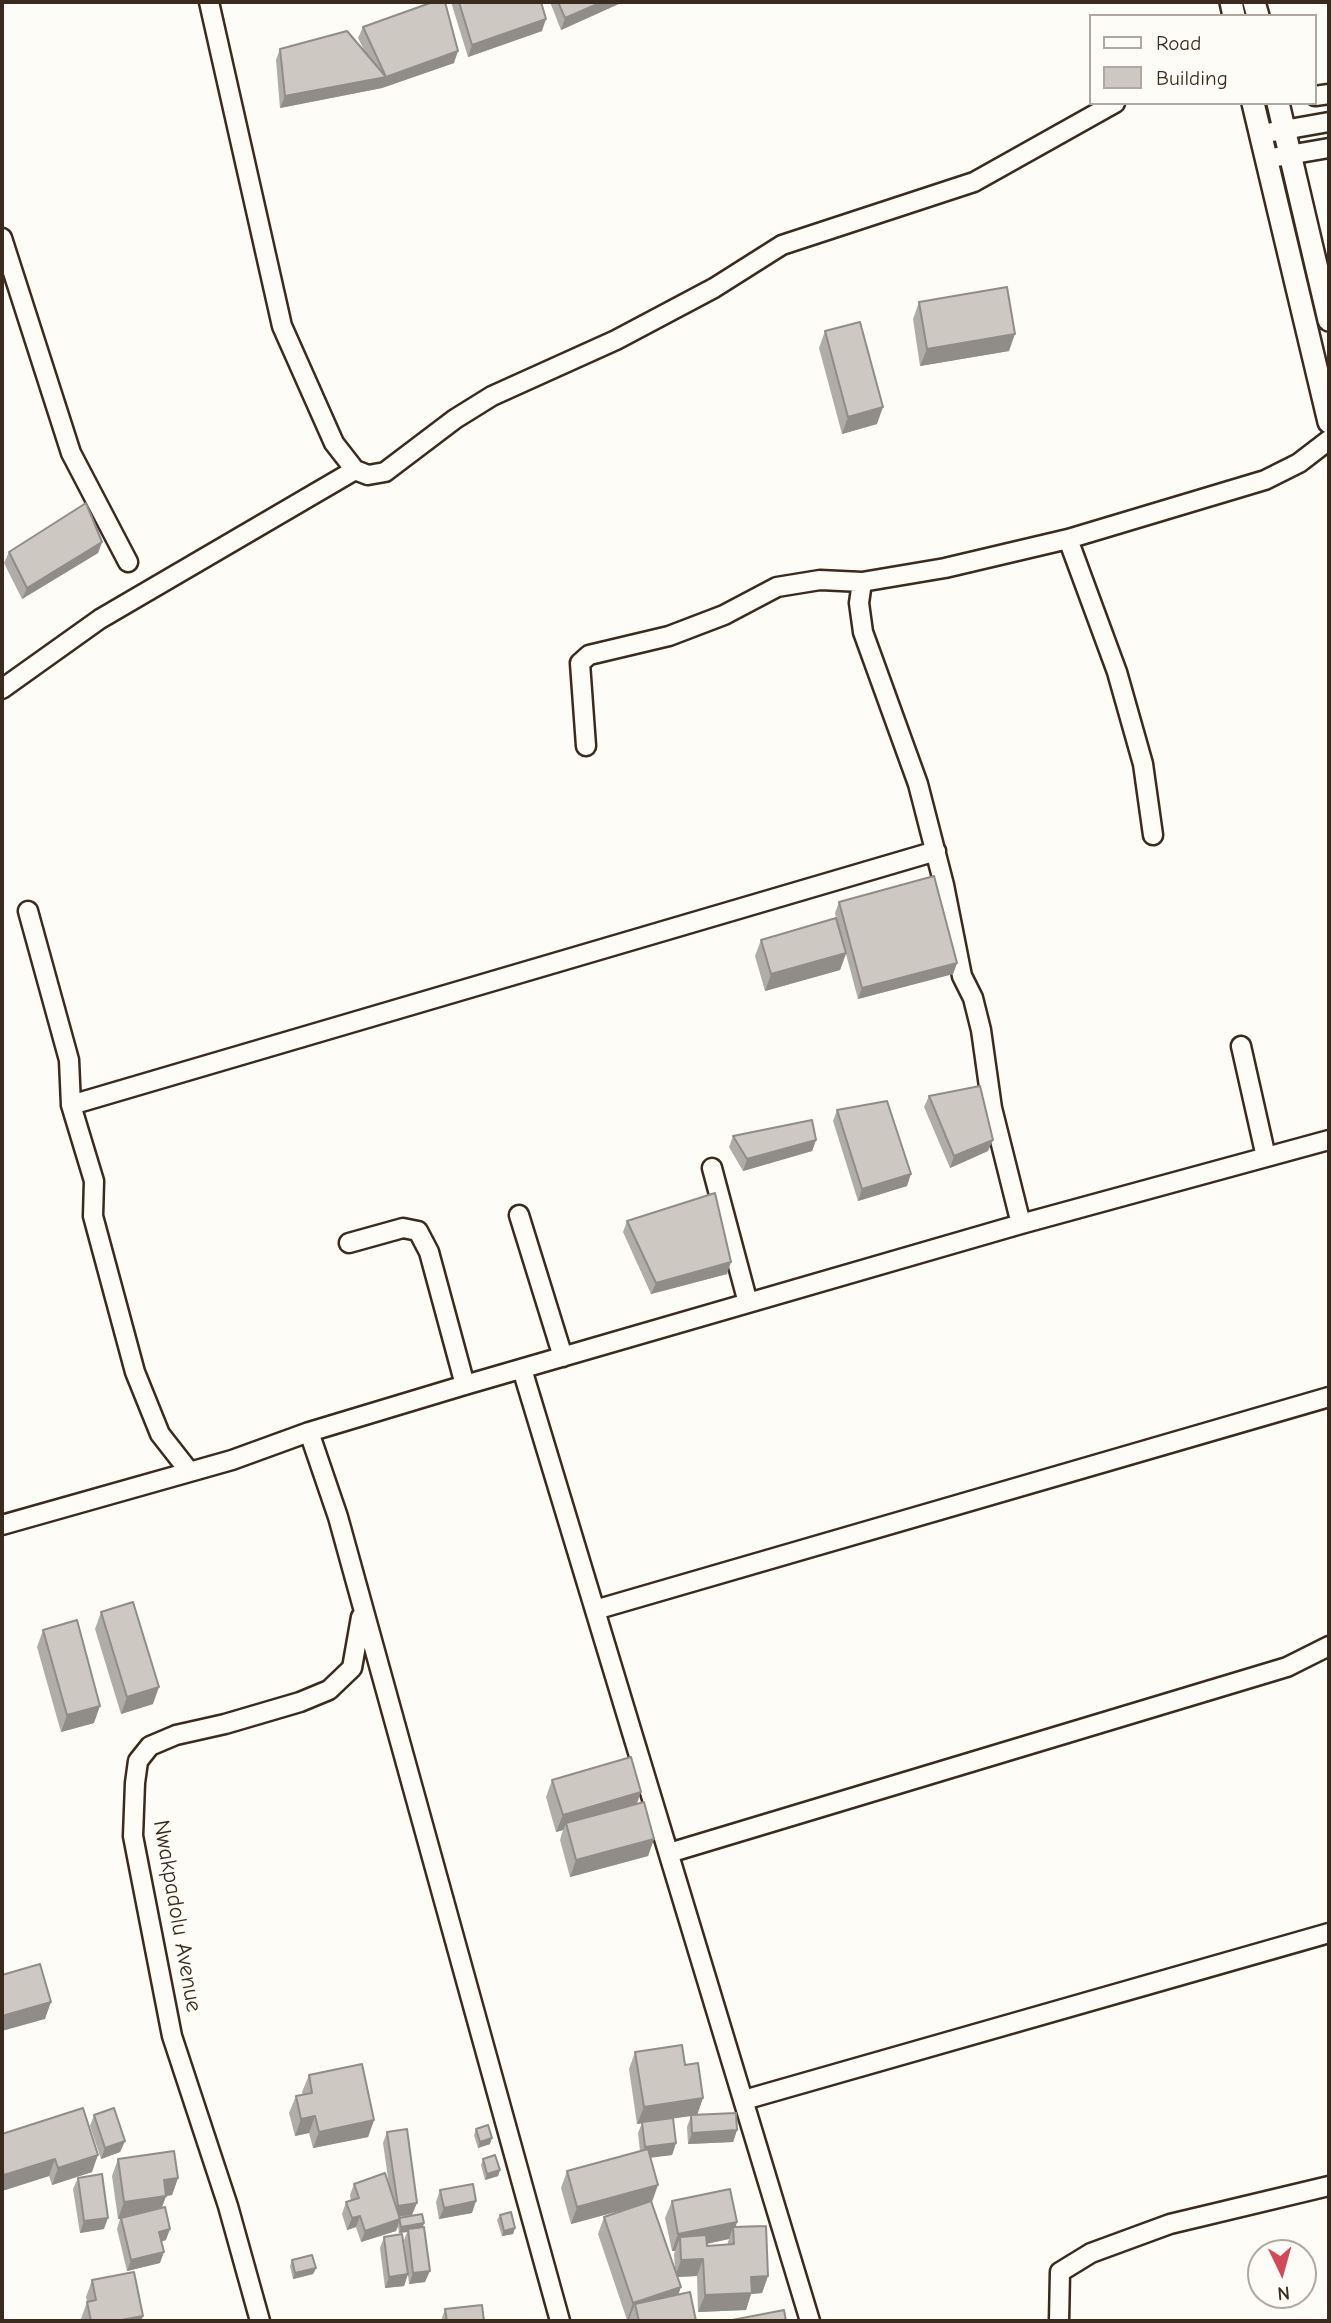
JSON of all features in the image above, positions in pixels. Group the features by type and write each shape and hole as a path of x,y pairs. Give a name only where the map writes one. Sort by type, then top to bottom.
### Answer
{"street":[{"path":"209,2 282,326 334,443 355,470 368,475 385,472 492,396 616,340 714,288 782,245 974,182 1111,105"},
{"path":"1265,105 1261,134 1266,159 1329,422"},
{"path":"1266,105 1284,130 1329,320"},
{"path":"1261,134 1329,122"},
{"path":"1266,159 1329,148"},
{"path":"2,238 71,453 128,562"},
{"path":"586,746 580,663 589,655 669,636 724,615 777,587 820,580 862,582 945,568 1068,539 1265,480 1298,463 1329,440"},
{"path":"2,689 100,619 355,470"},
{"path":"1068,539 1117,672 1143,764 1153,835"},
{"path":"862,582 859,603 863,632 918,784 936,851 962,976 973,998 978,1019 992,1108 1021,1224"},
{"path":"71,1105 936,851"},
{"path":"28,911 69,1060 71,1105 94,1181 93,1216 135,1372 160,1434 189,1471"},
{"path":"1241,1046 1266,1157"},
{"path":"2,1525 189,1471 465,1385 1021,1224 1329,1140"},
{"path":"712,1168 748,1304"},
{"path":"519,1215 563,1357"},
{"path":"349,1243 403,1228 418,1231 429,1252 465,1385"},
{"path":"522,1369 810,2321"},
{"path":"595,1610 1329,1397"},
{"path":"309,1432 338,1517 560,2321"},
{"name":"Nwakpadolu Avenue","path":"260,2321 228,2206 172,2036 133,1836 138,1761 150,1746 176,1735 225,1724 330,1690 352,1668 362,1610"},
{"path":"669,1853 1287,1667 1329,1646"},
{"path":"744,2100 1329,1933"},
{"path":"1059,2321 1060,2272 1091,2253 1170,2224 1329,2186"}],"building":[{"path":"433,2 445,2 458,51 386,77 363,27"},
{"path":"459,2 541,2 546,19 472,45"},
{"path":"558,2 602,2 565,18"},
{"path":"347,31 386,77 285,96 280,49"},
{"path":"1007,287 1015,334 927,349 919,302"},
{"path":"860,322 883,407 848,417 825,331"},
{"path":"86,503 102,542 27,588 9,552"},
{"path":"934,876 957,963 862,988 839,902"},
{"path":"836,918 846,953 771,974 761,940"},
{"path":"980,1086 993,1140 954,1156 929,1096"},
{"path":"887,1101 911,1174 862,1189 837,1110"},
{"path":"812,1120 816,1140 747,1159 733,1136"},
{"path":"715,1193 731,1262 656,1283 627,1221"},
{"path":"133,1602 159,1687 127,1697 101,1612"},
{"path":"77,1620 100,1706 67,1715 43,1630"},
{"path":"631,1757 641,1792 563,1815 552,1780"},
{"path":"644,1802 654,1839 576,1860 566,1823"},
{"path":"40,1964 51,2002 2,2016 2,1975"},
{"path":"682,2045 685,2065 698,2063 703,2098 644,2107 635,2052"},
{"path":"362,2064 374,2120 319,2132 315,2116 301,2119 296,2096 312,2093 309,2075"},
{"path":"83,2108 98,2155 58,2168 55,2159 4,2175 2,2134"},
{"path":"114,2108 125,2141 105,2148 94,2115"},
{"path":"736,2113 737,2130 692,2133 691,2115"},
{"path":"673,2118 676,2143 645,2147 642,2122"},
{"path":"488,2125 492,2138 480,2142 476,2129"},
{"path":"407,2129 417,2203 398,2206 387,2132"},
{"path":"648,2149 658,2185 577,2207 567,2171"},
{"path":"174,2151 178,2178 164,2180 166,2196 124,2202 118,2159"},
{"path":"495,2155 500,2170 487,2174 483,2159"},
{"path":"385,2173 400,2219 365,2231 360,2216 352,2218 346,2202 359,2198 354,2184"},
{"path":"102,2174 108,2218 84,2221 78,2178"},
{"path":"473,2184 476,2201 444,2208 440,2190"},
{"path":"730,2189 737,2222 678,2234 672,2201"},
{"path":"651,2201 681,2287 633,2303 604,2217"},
{"path":"165,2207 170,2229 159,2232 164,2252 131,2260 121,2218"},
{"path":"511,2212 515,2228 504,2231 500,2215"},
{"path":"422,2214 424,2223 401,2227 399,2218"},
{"path":"766,2226 768,2276 751,2277 752,2293 705,2295 703,2259 681,2260 680,2237 706,2235 707,2246 734,2244 733,2227"},
{"path":"424,2227 430,2271 413,2273 408,2229"},
{"path":"402,2234 408,2274 389,2277 384,2237"},
{"path":"312,2255 316,2268 295,2273 292,2260"},
{"path":"134,2272 143,2316 116,2321 91,2321 87,2302 96,2300 92,2280"},
{"path":"690,2292 696,2321 639,2321 635,2304"},
{"path":"482,2305 484,2321 447,2321 445,2309"},
{"path":"784,2310 786,2321 732,2321 732,2320"}]}
